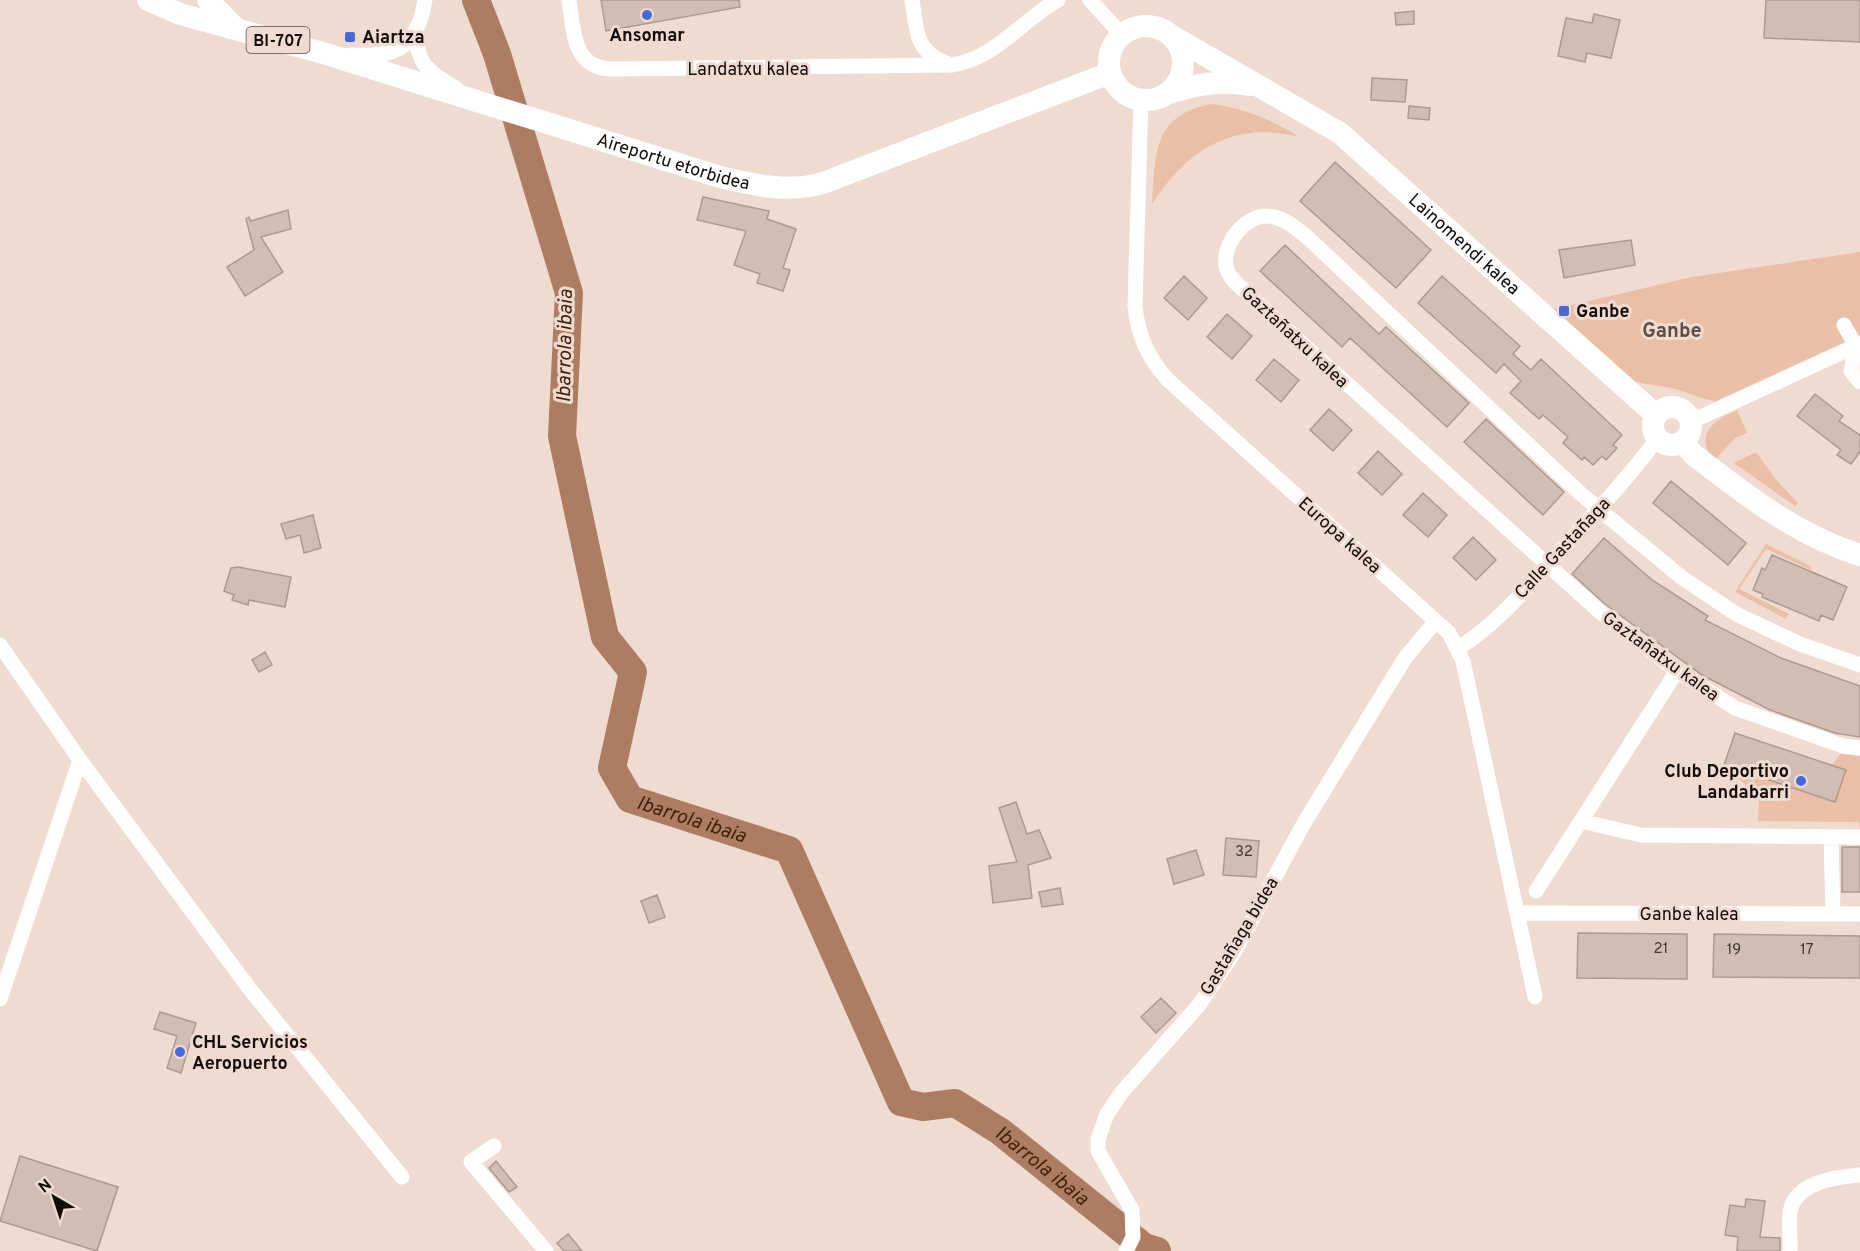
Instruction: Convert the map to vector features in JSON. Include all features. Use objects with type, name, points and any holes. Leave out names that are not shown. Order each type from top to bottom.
[{"type":"main road","name":"BI-707","points":[[148,0],[180,14],[234,27]]},
{"type":"main road","name":"BI-707","points":[[208,0],[234,27]]},
{"type":"main road","points":[[1146,26],[1170,35],[1180,49],[1183,68],[1180,78],[1168,93],[1160,98],[1141,100],[1133,98],[1118,88],[1110,73],[1110,52],[1122,35],[1146,26]]},
{"type":"main road","name":"Aireportu etorbidea","points":[[234,27],[720,177],[760,186],[804,189],[863,170],[1110,73]]},
{"type":"main road","name":"Lainomendi kalea","points":[[1170,35],[1340,133],[1656,415]]},
{"type":"main road","name":"Lainomendi kalea","points":[[1168,93],[1203,83],[1228,81],[1263,87]]},
{"type":"main road","points":[[1687,432],[1669,445],[1657,439],[1652,426],[1656,415],[1667,407],[1677,407],[1687,414],[1687,432],[1694,455],[1777,518],[1810,536],[1860,555]]},
{"type":"street","points":[[323,53],[386,56],[404,46],[416,28],[425,0]]},
{"type":"street","name":"Landatxu kalea","points":[[569,0],[577,45],[586,61],[596,69],[885,68],[963,64],[987,51],[1058,0]]},
{"type":"street","points":[[912,0],[918,40],[930,57],[952,65]]},
{"type":"street","points":[[1090,0],[1122,35]]},
{"type":"street","points":[[416,28],[418,52],[425,68],[482,103]]},
{"type":"street","name":"Europa kalea","points":[[1141,100],[1135,306],[1138,332],[1146,349],[1168,380],[1449,633],[1463,661],[1535,997]]},
{"type":"street","name":"Gaztañatxu kalea","points":[[1860,665],[1800,644],[1736,614],[1681,577],[1599,509],[1307,237],[1284,219],[1264,216],[1238,232],[1228,247],[1227,267],[1230,275],[1252,298],[1599,611],[1677,671],[1735,708],[1843,746],[1860,748]]},
{"type":"street","points":[[1844,325],[1858,345]]},
{"type":"street","points":[[1858,345],[1851,371],[1860,382]]},
{"type":"street","points":[[1687,432],[1858,345]]},
{"type":"street","name":"Calle Gastañaga","points":[[1457,648],[1482,634],[1549,564],[1599,509],[1657,439]]},
{"type":"street","name":"Gastañaga bidea","points":[[1126,1251],[1133,1237],[1132,1210],[1098,1151],[1098,1139],[1107,1114],[1122,1092],[1199,1005],[1235,951],[1304,823],[1405,658],[1436,621]]},
{"type":"street","points":[[0,645],[80,760],[249,988],[402,1177]]},
{"type":"street","points":[[1536,891],[1677,671]]},
{"type":"street","points":[[0,999],[80,760]]},
{"type":"street","points":[[1581,821],[1641,835],[1860,837]]},
{"type":"street","points":[[1831,837],[1833,914]]},
{"type":"street","name":"Ganbe kalea","points":[[1517,913],[1860,914]]},
{"type":"street","points":[[494,1146],[471,1162],[546,1251]]},
{"type":"street","points":[[1790,1251],[1790,1211],[1799,1196],[1812,1185],[1831,1178],[1860,1175]]},
{"type":"shaded area","points":[[1212,104],[1235,108],[1257,116],[1299,137],[1275,133],[1253,133],[1233,136],[1214,144],[1180,168],[1152,204],[1157,153],[1168,127],[1178,117],[1192,109]]},
{"type":"shaded area","points":[[1860,252],[1860,335],[1716,401],[1670,388],[1633,381],[1550,310],[1692,277]]},
{"type":"shaded area","points":[[1737,410],[1747,433],[1735,438],[1714,461],[1708,452],[1706,436],[1714,424]]},
{"type":"shaded area","points":[[1756,452],[1778,482],[1798,503],[1795,506],[1734,463]]},
{"type":"shaded area","points":[[1766,544],[1812,567],[1811,570],[1766,549],[1739,589],[1789,614],[1786,619],[1735,592]]},
{"type":"shaded area","name":"Club Deportivo Landabarri","points":[[1735,733],[1832,765],[1840,754],[1860,756],[1860,830],[1859,822],[1758,821],[1759,797],[1724,765]]},
{"type":"building","name":"Ansomar","points":[[601,0],[739,0],[740,7],[606,31]]},
{"type":"building","points":[[1766,0],[1860,0],[1860,42],[1764,38]]},
{"type":"building","points":[[1414,11],[1414,24],[1396,25],[1395,13]]},
{"type":"building","points":[[1594,14],[1620,20],[1611,58],[1587,53],[1585,62],[1558,56],[1566,18],[1592,23]]},
{"type":"building","points":[[1372,78],[1407,80],[1405,102],[1371,100]]},
{"type":"building","points":[[1409,106],[1430,108],[1429,120],[1408,118]]},
{"type":"building","points":[[1335,162],[1431,250],[1396,288],[1300,201]]},
{"type":"building","points":[[703,197],[769,211],[767,219],[796,229],[783,268],[790,270],[783,291],[757,283],[760,274],[734,265],[746,231],[697,220]]},
{"type":"building","points":[[288,210],[291,229],[261,237],[283,272],[245,296],[227,267],[254,250],[246,219],[249,217],[251,221]]},
{"type":"building","points":[[1631,240],[1635,265],[1564,278],[1559,250]]},
{"type":"building","points":[[1285,245],[1379,334],[1386,327],[1469,403],[1447,427],[1350,338],[1342,347],[1260,271]]},
{"type":"building","points":[[1184,276],[1207,298],[1188,320],[1164,298]]},
{"type":"building","points":[[1442,276],[1520,346],[1513,354],[1531,370],[1541,359],[1622,435],[1613,445],[1617,448],[1606,460],[1602,456],[1593,465],[1584,457],[1582,460],[1563,443],[1568,437],[1543,415],[1539,419],[1510,393],[1521,381],[1504,364],[1496,373],[1418,303]]},
{"type":"building","points":[[1227,314],[1252,336],[1232,359],[1207,337]]},
{"type":"building","points":[[1274,359],[1299,380],[1281,402],[1256,380]]},
{"type":"building","points":[[1815,394],[1843,416],[1839,421],[1860,435],[1860,452],[1851,464],[1837,455],[1841,450],[1797,416]]},
{"type":"building","points":[[1329,409],[1352,430],[1333,451],[1310,430]]},
{"type":"building","points":[[1486,419],[1564,492],[1543,515],[1464,442]]},
{"type":"building","points":[[1378,451],[1402,474],[1382,495],[1358,473]]},
{"type":"building","points":[[1671,481],[1746,543],[1728,565],[1653,503]]},
{"type":"building","points":[[1423,493],[1447,515],[1428,537],[1403,515]]},
{"type":"building","points":[[313,515],[321,548],[304,553],[300,535],[286,539],[281,524]]},
{"type":"building","points":[[1473,537],[1496,560],[1476,580],[1453,558]]},
{"type":"building","points":[[1604,538],[1652,580],[1708,616],[1705,620],[1781,658],[1860,686],[1860,737],[1835,733],[1770,710],[1702,675],[1605,604],[1572,574]]},
{"type":"building","points":[[1772,555],[1847,587],[1833,620],[1821,615],[1819,621],[1762,597],[1763,594],[1753,590],[1762,568],[1765,570]]},
{"type":"building","points":[[238,567],[291,577],[285,607],[249,600],[248,605],[232,600],[234,595],[224,591],[231,568]]},
{"type":"building","points":[[265,652],[272,665],[259,672],[252,660]]},
{"type":"building","points":[[1735,733],[1846,770],[1835,802],[1724,765]]},
{"type":"building","points":[[1016,802],[1027,834],[1039,830],[1051,858],[1028,865],[1032,898],[993,903],[989,866],[1017,862],[999,808]]},
{"type":"building","points":[[1226,838],[1259,841],[1256,877],[1223,875]]},
{"type":"building","points":[[1842,847],[1860,847],[1860,892],[1842,892]]},
{"type":"building","points":[[1196,850],[1204,875],[1174,884],[1167,859]]},
{"type":"building","points":[[1060,888],[1063,904],[1042,907],[1039,892]]},
{"type":"building","points":[[657,895],[665,917],[649,923],[641,901]]},
{"type":"building","points":[[1578,933],[1687,934],[1687,979],[1577,978]]},
{"type":"building","points":[[1714,934],[1860,936],[1860,978],[1713,977]]},
{"type":"building","points":[[1161,998],[1176,1013],[1156,1033],[1141,1017]]},
{"type":"building","name":"CHL Servicios Aeropuerto","points":[[160,1012],[196,1023],[181,1073],[167,1068],[177,1036],[154,1029]]},
{"type":"building","points":[[20,1156],[118,1187],[97,1251],[0,1221]]},
{"type":"building","points":[[496,1161],[517,1187],[509,1192],[489,1168]]},
{"type":"building","points":[[1746,1199],[1765,1201],[1760,1237],[1780,1238],[1780,1251],[1737,1251],[1738,1237],[1725,1235],[1730,1205],[1745,1207]]},
{"type":"building","points":[[568,1234],[582,1251],[564,1251],[557,1243]]},
{"type":"waterway","name":"Ibarrola ibaia","points":[[476,0],[497,54],[569,293],[562,436],[605,637],[633,672],[612,768],[630,799],[789,850],[901,1102],[923,1107],[955,1103],[1001,1132],[1144,1247],[1157,1251]]},
{"type":"place","name":"Ansomar","points":[[647,15]]},
{"type":"place","name":"Aiartza","points":[[350,37]]},
{"type":"place","name":"Ganbe","points":[[1564,311]]},
{"type":"place","name":"Club Deportivo Landabarri","points":[[1801,781]]},
{"type":"place","name":"CHL Servicios Aeropuerto","points":[[180,1052]]},
{"type":"district","name":"Ganbe","points":[[1672,330]]}]
